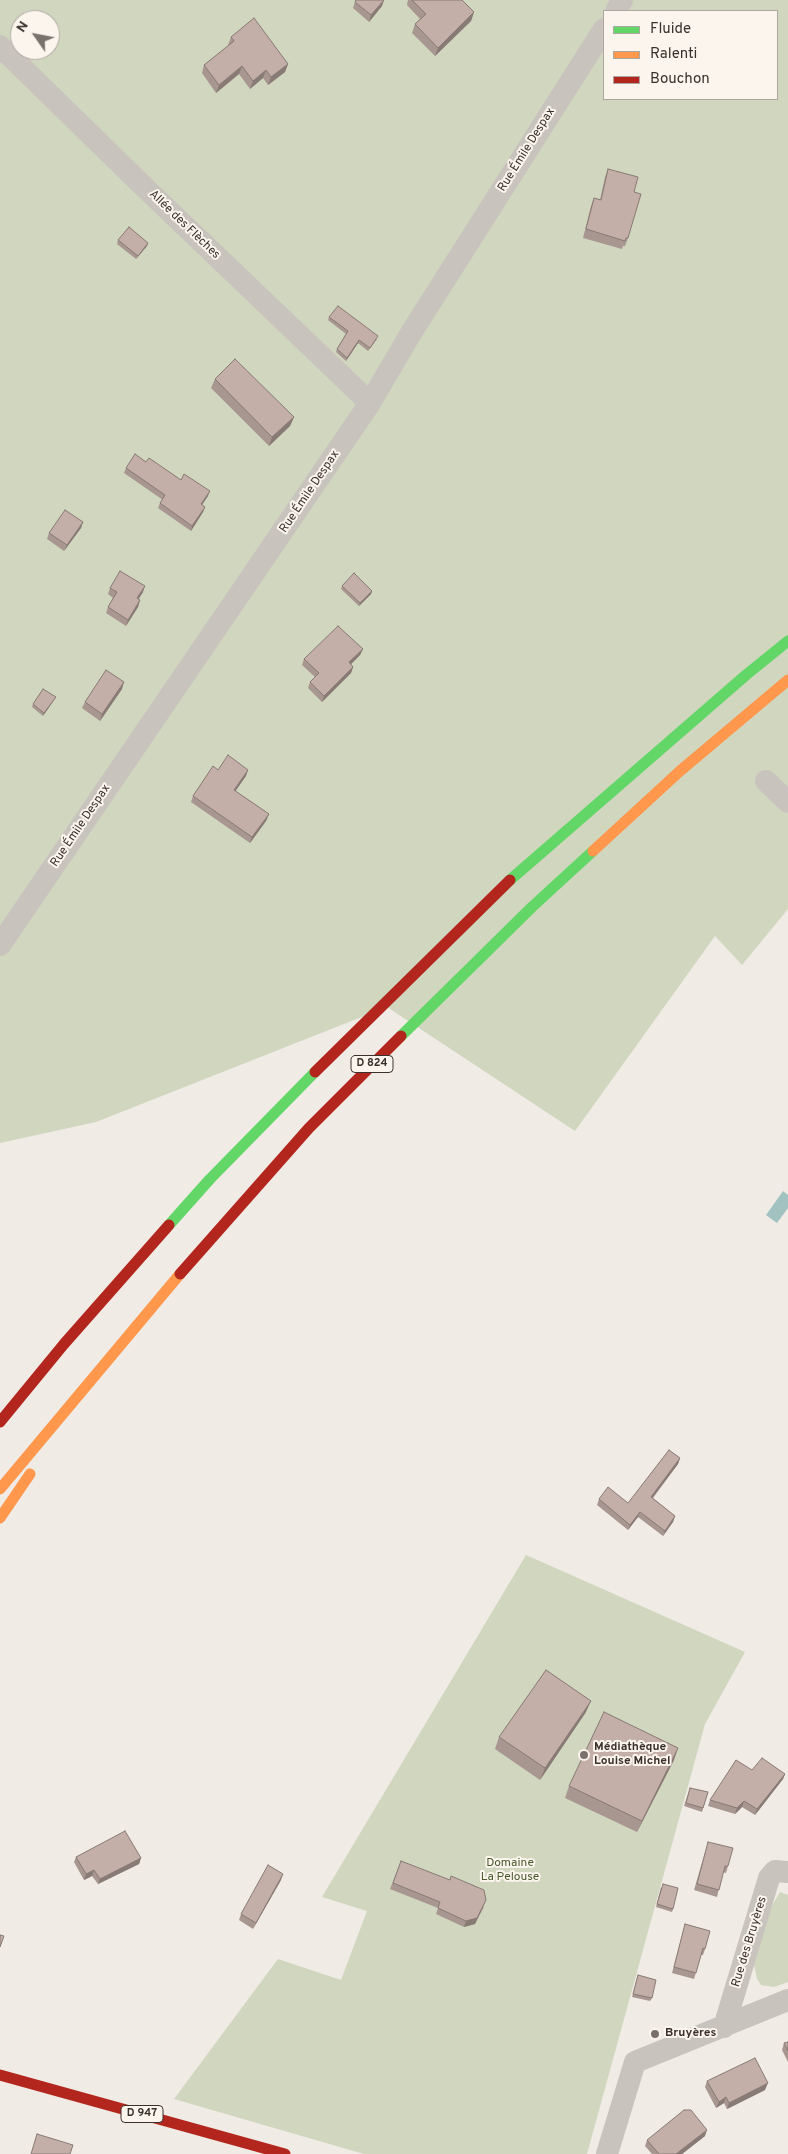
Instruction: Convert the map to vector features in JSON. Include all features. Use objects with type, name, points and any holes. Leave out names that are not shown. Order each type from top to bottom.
[{"type":"main road","name":"D 824","points":[[0,1422],[140,1257],[210,1179],[283,1103],[511,878],[788,641]]},
{"type":"main road","name":"D 824","points":[[0,1489],[212,1236],[309,1128],[532,907],[680,771],[788,680]]},
{"type":"main road","points":[[54,1337],[140,1257]]},
{"type":"main road","points":[[0,1518],[104,1363]]},
{"type":"main road","name":"D 947","points":[[0,2075],[285,2154]]},
{"type":"street","name":"Rue Émile Despax","points":[[0,944],[370,403],[416,325],[603,31]]},
{"type":"street","name":"Allée des Flèches","points":[[0,46],[370,403]]},
{"type":"street","points":[[766,780],[788,802]]},
{"type":"street","name":"Rue des Bruyères","points":[[724,2027],[769,1878],[775,1871],[788,1872]]},
{"type":"street","points":[[607,2154],[635,2062],[788,2000]]},
{"type":"green space","points":[[0,0],[788,0],[788,909],[742,965],[715,936],[575,1131],[387,1007],[96,1122],[0,1143]]},
{"type":"green space","name":"Domaine La Pelouse","points":[[526,1555],[745,1652],[705,1724],[587,2154],[364,2154],[174,2099],[278,1959],[341,1980],[367,1911],[322,1897]]},
{"type":"green space","points":[[780,1892],[788,1895],[788,1982],[774,1987],[761,1985],[757,1979],[754,1965],[770,1909]]},
{"type":"water","points":[[783,1191],[788,1195],[788,1208],[777,1223],[766,1215]]},
{"type":"building","points":[[356,0],[384,0],[371,15],[355,2]]},
{"type":"building","points":[[412,0],[462,0],[474,12],[438,48],[415,24],[426,14]]},
{"type":"building","points":[[254,18],[288,64],[271,77],[266,70],[253,81],[242,66],[219,85],[204,65],[234,41],[231,37]]},
{"type":"building","points":[[608,169],[638,177],[634,192],[641,194],[628,238],[625,241],[586,229],[594,198],[601,200]]},
{"type":"building","points":[[129,227],[148,243],[138,256],[118,240]]},
{"type":"building","points":[[338,306],[378,336],[370,348],[359,340],[347,358],[337,349],[348,331],[329,317]]},
{"type":"building","points":[[235,359],[294,417],[272,437],[215,379]]},
{"type":"building","points":[[135,454],[146,462],[149,458],[181,480],[184,474],[210,491],[201,504],[205,507],[192,526],[160,503],[165,495],[126,468]]},
{"type":"building","points":[[65,510],[83,522],[67,545],[49,533]]},
{"type":"building","points":[[120,571],[145,586],[137,598],[140,600],[128,620],[108,607],[117,592],[110,588]]},
{"type":"building","points":[[354,573],[372,591],[360,603],[342,586]]},
{"type":"building","points":[[338,626],[363,649],[349,662],[353,667],[324,696],[310,682],[319,673],[304,659]]},
{"type":"building","points":[[106,670],[124,682],[102,714],[85,702]]},
{"type":"building","points":[[43,689],[56,697],[44,713],[33,704]]},
{"type":"building","points":[[228,755],[248,770],[234,790],[269,814],[252,837],[193,796],[213,766],[218,770]]},
{"type":"building","points":[[669,1450],[680,1458],[651,1497],[675,1516],[665,1531],[640,1512],[630,1525],[599,1499],[608,1487],[628,1503]]},
{"type":"building","points":[[546,1670],[591,1701],[545,1768],[499,1737]]},
{"type":"building","points":[[604,1712],[678,1748],[642,1821],[569,1786]]},
{"type":"building","points":[[762,1758],[785,1774],[757,1809],[744,1801],[737,1808],[710,1800],[736,1760],[752,1770]]},
{"type":"building","points":[[690,1788],[708,1792],[703,1808],[686,1803]]},
{"type":"building","points":[[125,1831],[141,1858],[100,1879],[94,1870],[86,1874],[76,1857]]},
{"type":"building","points":[[708,1842],[733,1848],[728,1866],[725,1866],[719,1890],[697,1884]]},
{"type":"building","points":[[401,1861],[450,1880],[451,1876],[484,1890],[486,1900],[477,1918],[466,1921],[438,1908],[440,1902],[393,1883]]},
{"type":"building","points":[[268,1865],[283,1874],[256,1923],[241,1914]]},
{"type":"building","points":[[663,1884],[678,1888],[673,1909],[657,1904]]},
{"type":"building","points":[[685,1924],[710,1931],[696,1973],[674,1967]]},
{"type":"building","points":[[0,1935],[4,1936],[0,1947]]},
{"type":"building","points":[[638,1975],[656,1980],[652,1998],[633,1994]]},
{"type":"building","points":[[788,2042],[788,2051],[784,2043]]},
{"type":"building","points":[[755,2058],[768,2083],[729,2103],[726,2097],[719,2102],[707,2081]]},
{"type":"building","points":[[684,2110],[691,2110],[707,2130],[676,2154],[659,2154],[647,2140]]},
{"type":"building","points":[[37,2134],[73,2145],[70,2154],[31,2154]]},
{"type":"traffic: fast","points":[[510,880],[746,675],[788,641]]},
{"type":"traffic: fast","points":[[401,1036],[532,907],[593,851]]},
{"type":"traffic: fast","points":[[169,1225],[210,1179],[315,1072]]},
{"type":"traffic: slow","points":[[593,851],[680,771],[788,680]]},
{"type":"traffic: slow","points":[[0,1489],[180,1274]]},
{"type":"traffic: slow","points":[[0,1518],[30,1474]]},
{"type":"traffic: jam","points":[[315,1072],[510,880]]},
{"type":"traffic: jam","points":[[180,1274],[309,1128],[401,1036]]},
{"type":"traffic: jam","points":[[0,1422],[64,1344],[169,1225]]},
{"type":"traffic: jam","points":[[0,2075],[285,2154]]},
{"type":"place","name":"Médiathèque Louise Michel","points":[[584,1755]]},
{"type":"place","name":"Bruyères","points":[[655,2034]]}]
